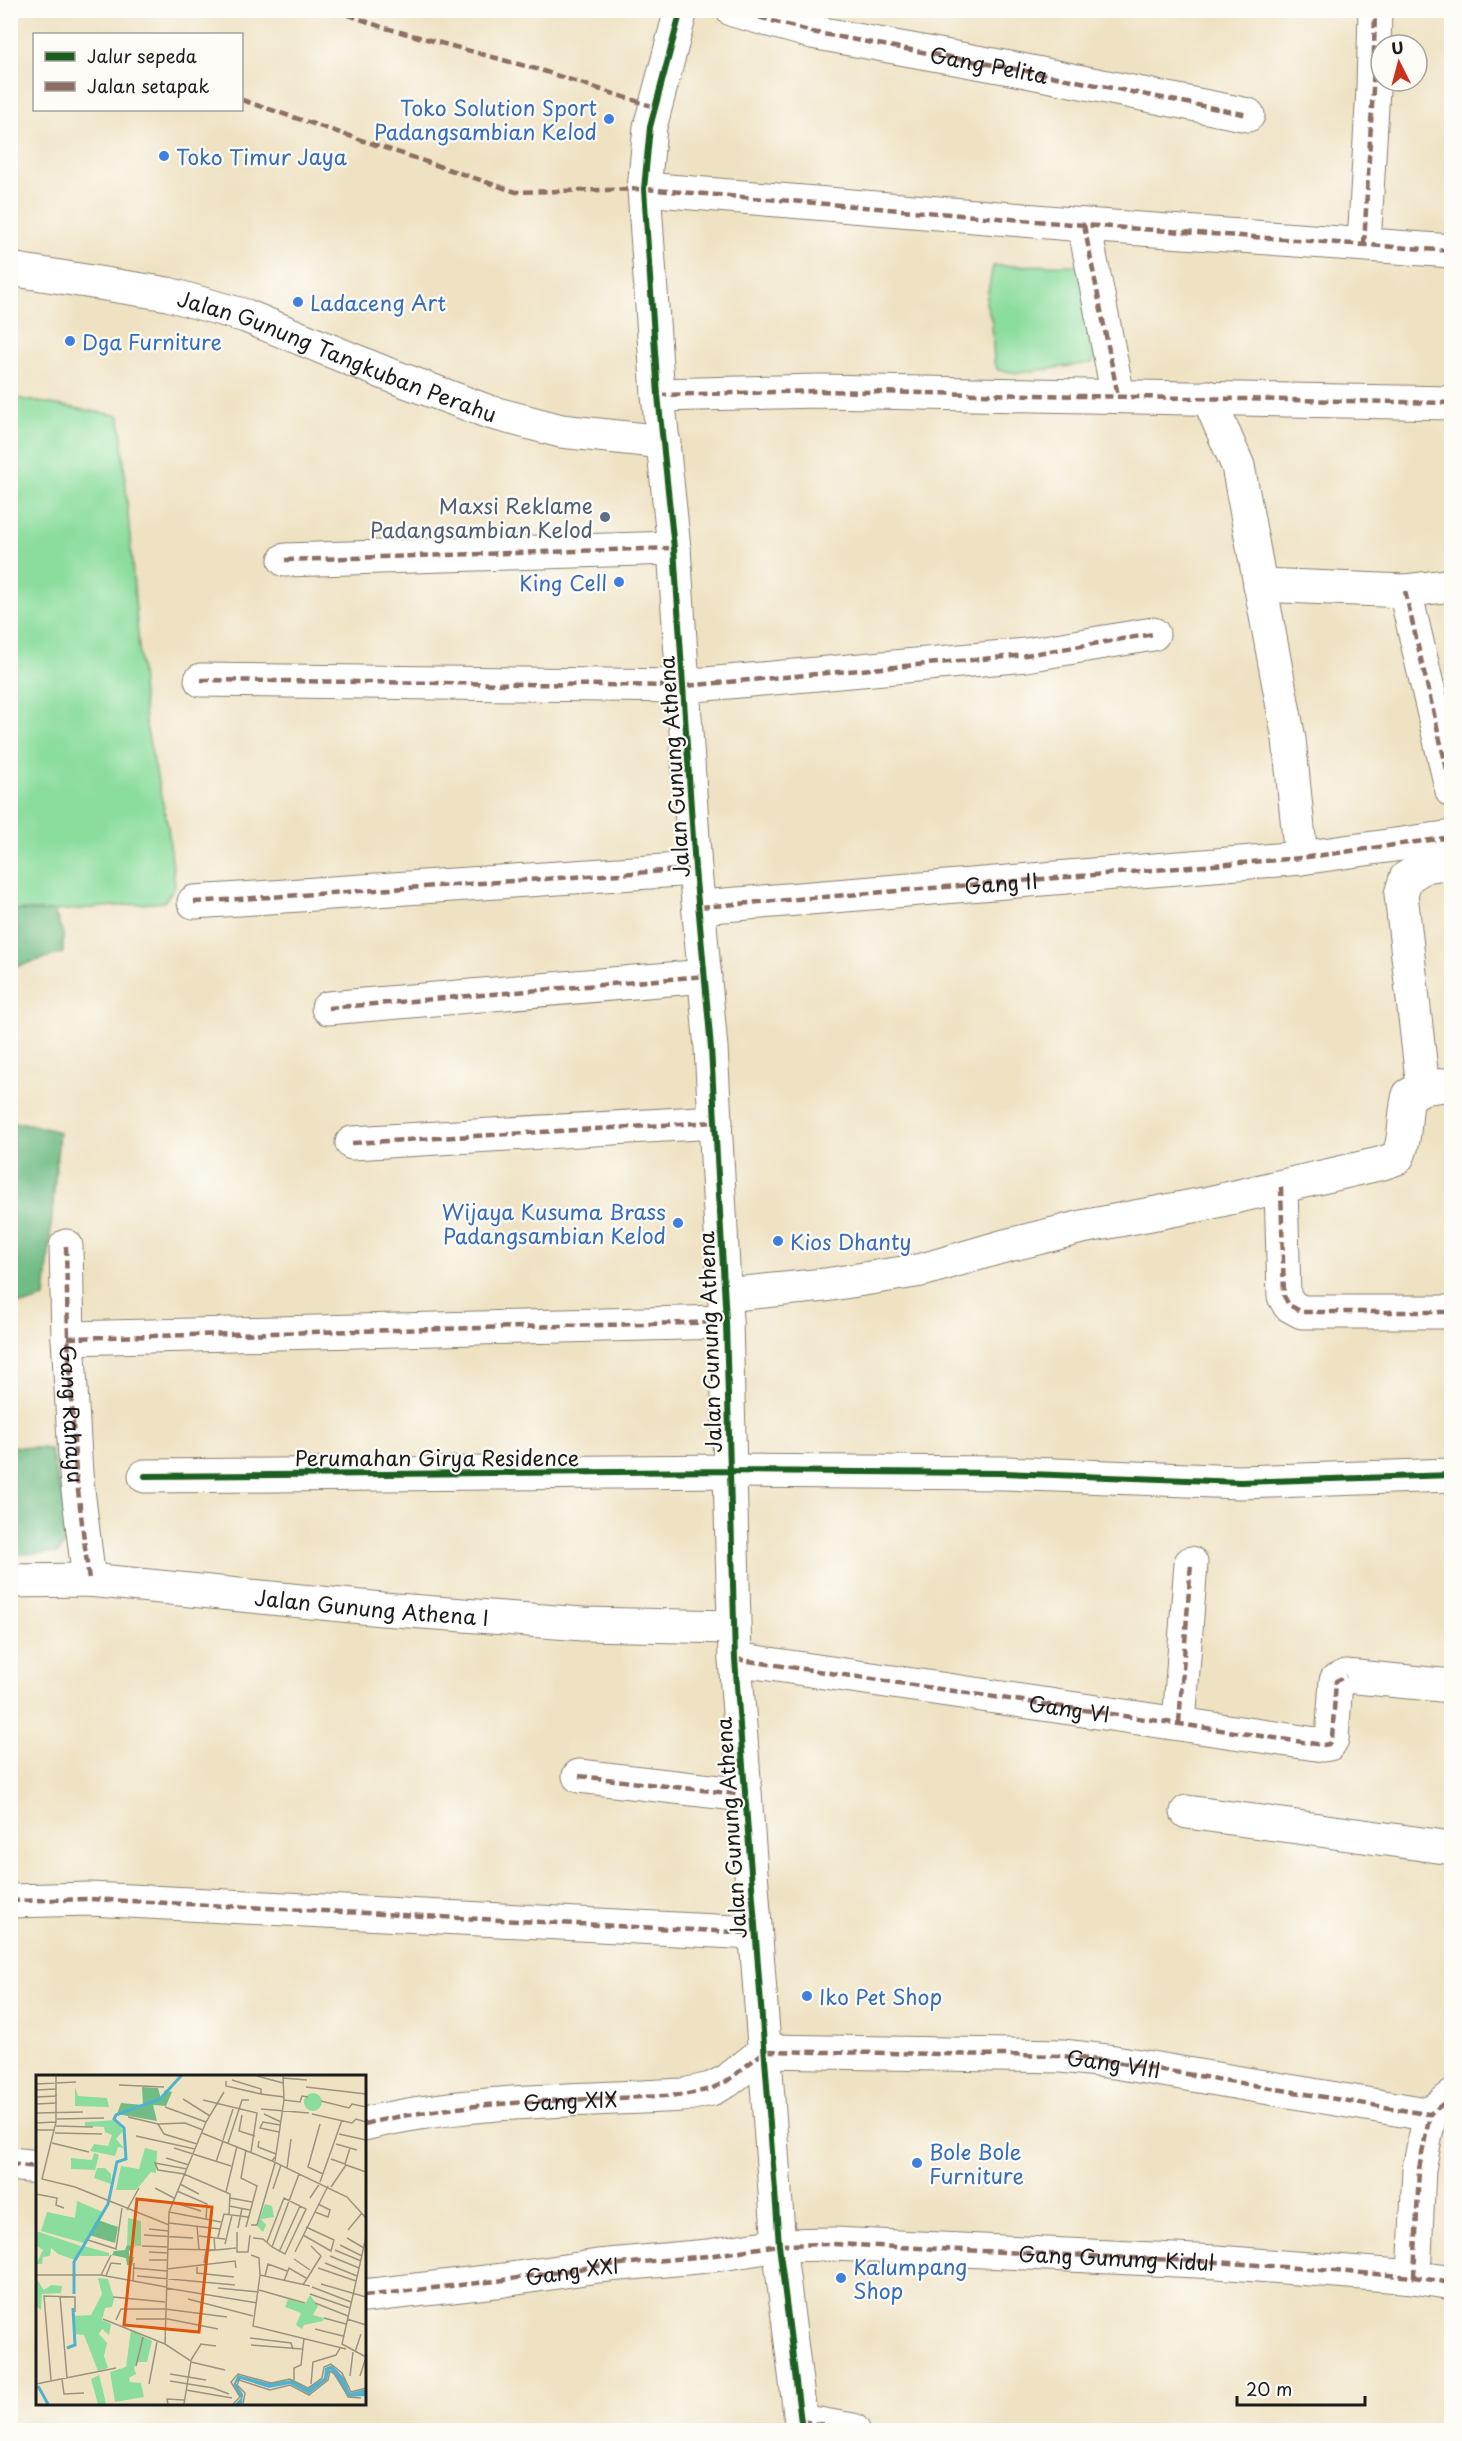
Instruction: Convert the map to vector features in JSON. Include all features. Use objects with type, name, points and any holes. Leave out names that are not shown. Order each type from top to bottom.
[{"type":"street","points":[[681,10],[650,127],[644,189],[658,395],[819,391],[1452,403]]},
{"type":"street","name":"Gang Pelita","points":[[733,10],[812,32],[1248,115]]},
{"type":"street","points":[[1364,244],[1375,10]]},
{"type":"street","points":[[644,189],[1084,225],[1452,251]]},
{"type":"street","points":[[1084,225],[1118,396]]},
{"type":"street","name":"Jalan Gunung Tangkuban Perahu","points":[[10,269],[168,294],[246,316],[387,374],[489,412],[561,430],[664,442]]},
{"type":"street","name":"Jalan Gunung Athena","points":[[658,395],[674,548],[695,869],[700,907],[716,1122],[725,1309],[734,1643],[754,1933],[779,2245],[801,2426]]},
{"type":"street","points":[[1208,397],[1238,466],[1289,739],[1301,858]]},
{"type":"street","points":[[285,560],[674,548]]},
{"type":"street","points":[[1260,585],[1405,591],[1452,585]]},
{"type":"street","points":[[1405,591],[1452,791]]},
{"type":"street","points":[[201,680],[684,686],[1026,654],[1153,634]]},
{"type":"street","name":"Gang II","points":[[700,907],[1301,858],[1452,837]]},
{"type":"street","points":[[68,1338],[725,1309],[825,1285],[922,1270],[1082,1227],[1204,1204],[1397,1158],[1402,1149],[1404,1112],[1409,1095],[1437,1086],[1401,894],[1406,878],[1425,866],[1452,862]]},
{"type":"street","points":[[194,902],[695,869]]},
{"type":"street","points":[[328,1008],[705,976]]},
{"type":"street","points":[[352,1143],[716,1122]]},
{"type":"street","points":[[1281,1187],[1284,1296],[1289,1305],[1302,1312],[1452,1312]]},
{"type":"street","name":"Gang Rahayu","points":[[66,1246],[75,1474],[90,1580]]},
{"type":"street","name":"Perumahan Girya Residence","points":[[145,1476],[730,1472],[1004,1473],[1240,1482],[1452,1475]]},
{"type":"street","points":[[1179,1723],[1191,1563]]},
{"type":"street","name":"Jalan Gunung Athena I","points":[[10,1581],[90,1580],[382,1610],[583,1624],[734,1643]]},
{"type":"street","name":"Gang VI","points":[[734,1643],[1179,1723],[1323,1745],[1329,1744],[1332,1739],[1336,1681],[1346,1676],[1452,1686]]},
{"type":"street","points":[[579,1776],[745,1795]]},
{"type":"street","points":[[1187,1812],[1452,1848]]},
{"type":"street","points":[[10,1901],[90,1899],[754,1933]]},
{"type":"street","name":"Gang VIII","points":[[765,2051],[1062,2056],[1115,2062],[1406,2112],[1441,2105]]},
{"type":"street","name":"Gang XIX","points":[[366,2124],[471,2107],[683,2095],[711,2089],[727,2081],[765,2051]]},
{"type":"street","points":[[1414,2277],[1419,2169],[1441,2105]]},
{"type":"street","points":[[10,2164],[36,2167]]},
{"type":"street","name":"Gang Gunung Kidul","points":[[779,2245],[834,2244],[1217,2262],[1414,2277],[1452,2283]]},
{"type":"street","name":"Gang XXI","points":[[366,2296],[504,2280],[598,2266],[708,2256],[779,2245]]},
{"type":"street","points":[[801,2426],[853,2430]]},
{"type":"green space","points":[[1081,265],[1096,354],[1092,363],[1018,373],[998,370],[994,362],[992,322],[986,303],[993,266]]},
{"type":"green space","points":[[10,397],[120,416],[145,722],[168,827],[175,886],[164,902],[54,911],[11,910]]},
{"type":"green space","points":[[11,910],[54,911],[63,934],[63,953],[11,968]]},
{"type":"green space","points":[[11,1122],[30,1124],[59,1132],[45,1298],[25,1304],[11,1303]]},
{"type":"green space","points":[[10,1446],[50,1449],[66,1514],[64,1545],[58,1553],[11,1554]]},
{"type":"marked path","points":[[335,10],[382,27],[540,70],[655,107]]},
{"type":"marked path","points":[[733,10],[812,32],[1248,115]]},
{"type":"marked path","points":[[1364,244],[1375,10]]},
{"type":"marked path","points":[[243,100],[516,192],[644,189],[1084,225],[1452,251]]},
{"type":"marked path","points":[[1084,225],[1118,396]]},
{"type":"marked path","points":[[658,395],[819,391],[1452,403]]},
{"type":"marked path","points":[[285,560],[674,548]]},
{"type":"marked path","points":[[1405,591],[1452,791]]},
{"type":"marked path","points":[[201,680],[684,686],[1026,655],[1153,634]]},
{"type":"marked path","points":[[700,907],[1301,858],[1452,837]]},
{"type":"marked path","points":[[194,902],[695,869]]},
{"type":"marked path","points":[[328,1008],[705,976]]},
{"type":"marked path","points":[[352,1143],[716,1122]]},
{"type":"marked path","points":[[1281,1187],[1284,1296],[1289,1305],[1302,1312],[1452,1312]]},
{"type":"marked path","points":[[66,1246],[68,1338],[76,1474],[89,1580]]},
{"type":"marked path","points":[[68,1338],[726,1322]]},
{"type":"marked path","points":[[1179,1723],[1191,1563]]},
{"type":"marked path","points":[[735,1659],[1323,1745],[1329,1744],[1332,1739],[1336,1681],[1346,1676]]},
{"type":"marked path","points":[[579,1776],[745,1795]]},
{"type":"marked path","points":[[10,1901],[90,1899],[754,1933]]},
{"type":"marked path","points":[[366,2124],[483,2105],[683,2095],[711,2089],[727,2081],[765,2051],[1062,2056],[1115,2062],[1430,2114],[1452,2097]]},
{"type":"marked path","points":[[1414,2277],[1419,2169],[1430,2114]]},
{"type":"marked path","points":[[10,2164],[36,2167]]},
{"type":"marked path","points":[[366,2296],[504,2280],[598,2266],[708,2256],[779,2245],[834,2244],[1217,2262],[1414,2277],[1452,2283]]},
{"type":"marked path","points":[[801,2421],[853,2430]]},
{"type":"cycle path","points":[[681,10],[650,127],[644,189],[658,395],[674,548],[695,869],[711,1048],[726,1322],[735,1659],[779,2245],[802,2430]]},
{"type":"cycle path","points":[[145,1476],[730,1471],[1004,1473],[1240,1482],[1452,1475]]},
{"type":"place","name":"Toko Solution Sport Padangsambian Kelod","points":[[609,119]]},
{"type":"place","name":"Toko Timur Jaya","points":[[164,156]]},
{"type":"place","name":"Ladaceng Art","points":[[298,302]]},
{"type":"place","name":"Dga Furniture","points":[[70,341]]},
{"type":"place","name":"Maxsi Reklame Padangsambian Kelod","points":[[605,517]]},
{"type":"place","name":"King Cell","points":[[619,582]]},
{"type":"place","name":"Wijaya Kusuma Brass Padangsambian Kelod","points":[[678,1223]]},
{"type":"place","name":"Kios Dhanty","points":[[778,1241]]},
{"type":"place","name":"Iko Pet Shop","points":[[807,1996]]},
{"type":"place","name":"Bole Bole Furniture","points":[[917,2163]]},
{"type":"place","name":"Kalumpang Shop","points":[[841,2278]]}]
